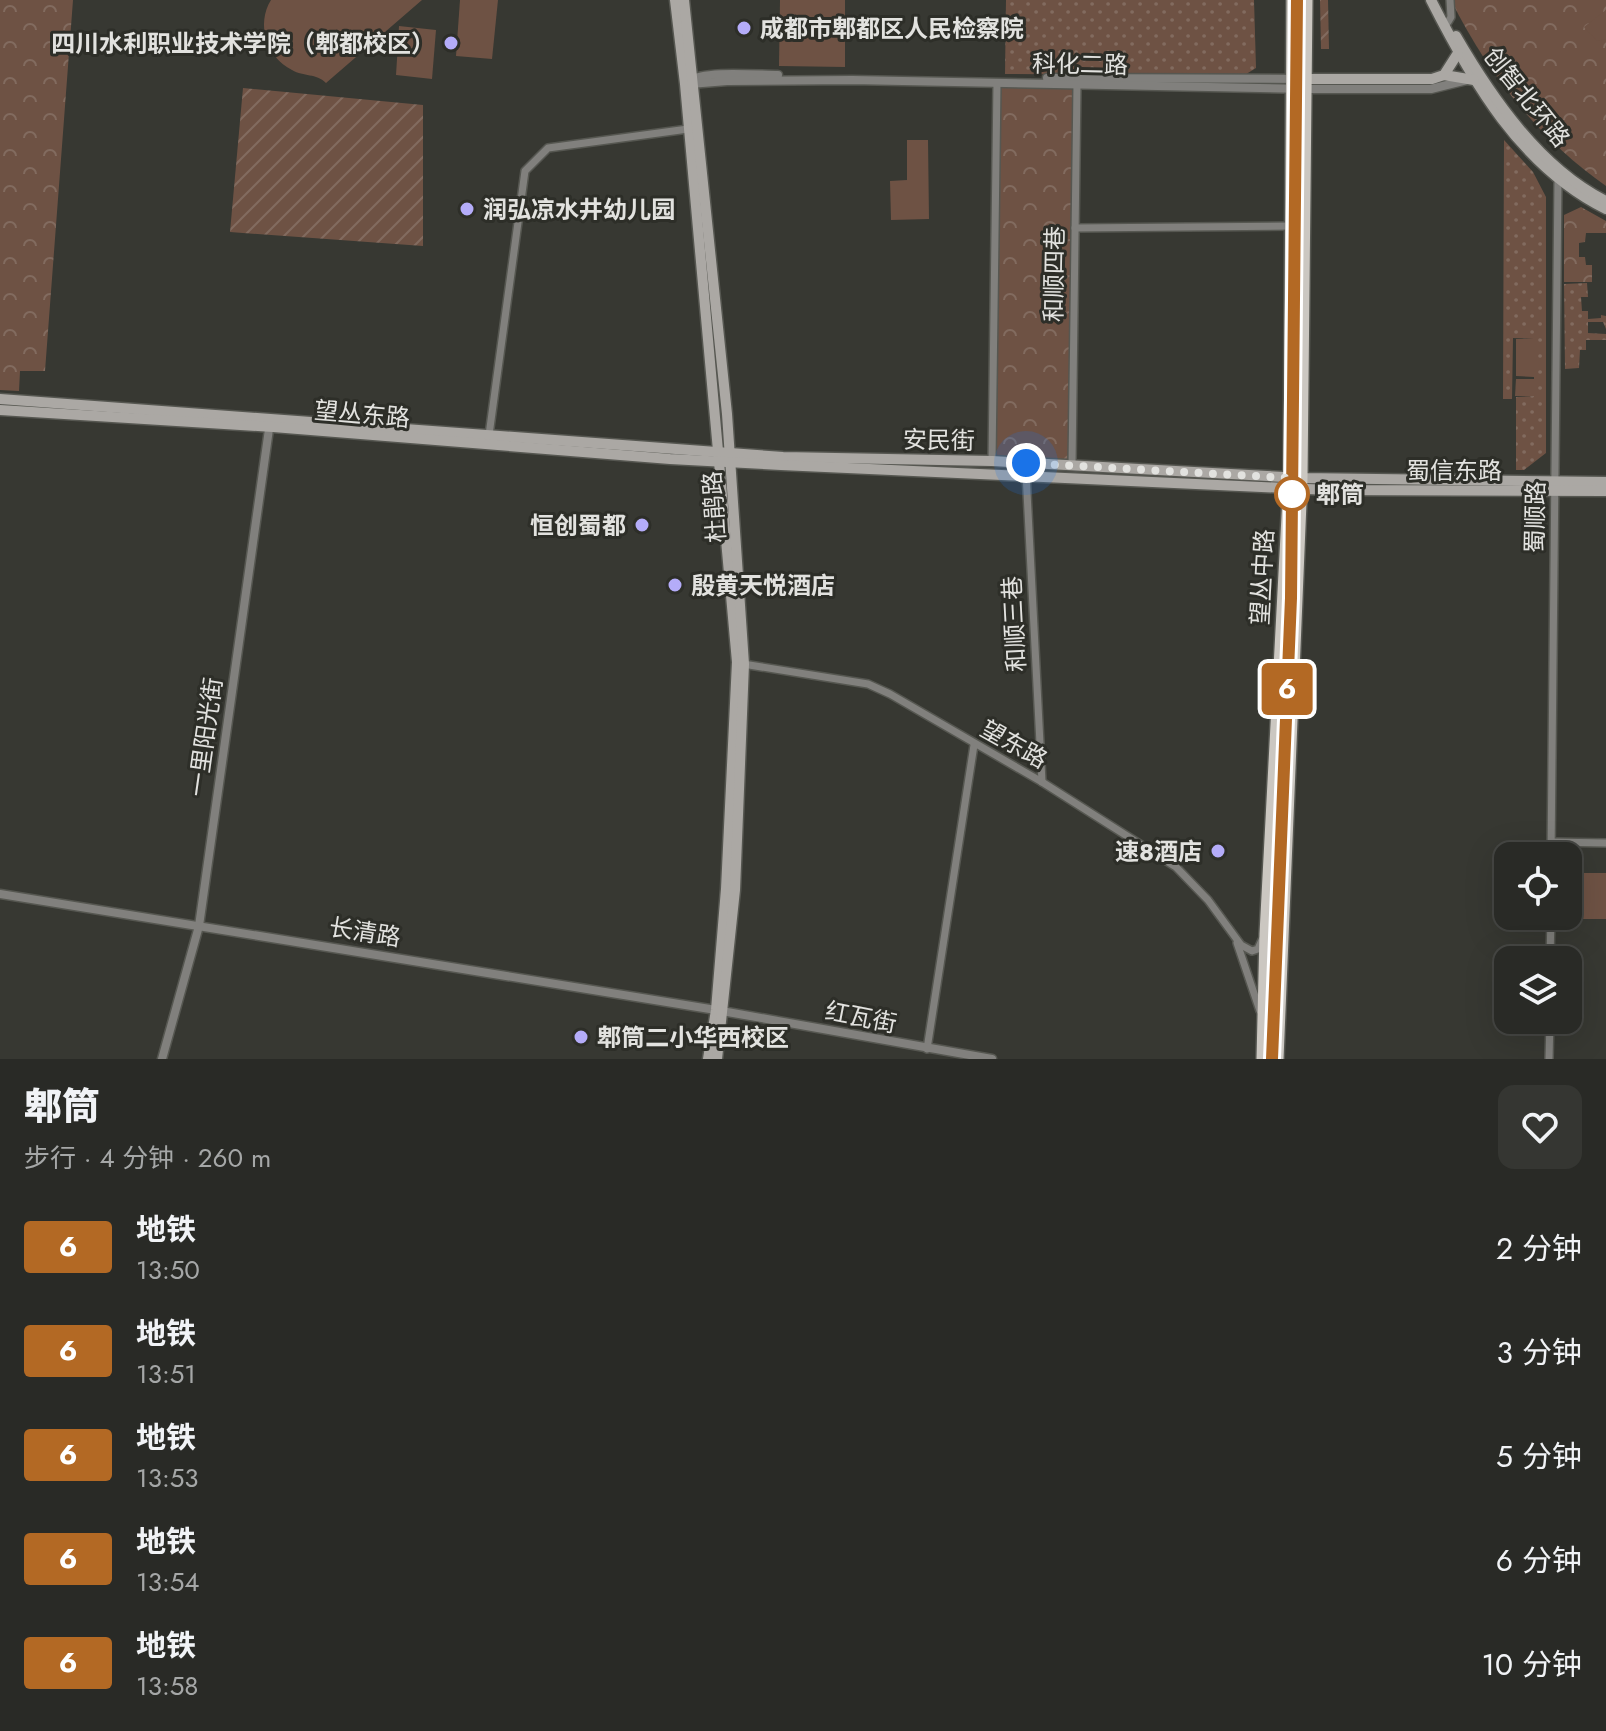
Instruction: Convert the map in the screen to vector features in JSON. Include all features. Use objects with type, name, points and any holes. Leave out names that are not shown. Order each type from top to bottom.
[{"type":"main road","name":"杜鹃路","points":[[675,0],[691,82],[688,129],[725,458]]},
{"type":"main road","name":"杜鹃路","points":[[684,0],[740,663],[720,1010]]},
{"type":"main road","name":"望丛中路","points":[[1262,1059],[1265,934],[1295,483],[1291,226],[1292,0]]},
{"type":"main road","name":"望丛中路","points":[[1278,1059],[1307,0]]},
{"type":"main road","points":[[1431,0],[1472,79],[1518,137],[1558,179],[1606,209]]},
{"type":"main road","name":"创智北环路","points":[[1437,0],[1499,103],[1544,155],[1606,201]]},
{"type":"main road","points":[[1444,75],[1458,53]]},
{"type":"main road","points":[[1471,61],[1472,79]]},
{"type":"main road","points":[[1307,84],[1432,79],[1444,75],[1472,79],[1499,103]]},
{"type":"main road","name":"望丛东路","points":[[0,399],[725,458]]},
{"type":"main road","name":"望丛东路","points":[[0,410],[489,435],[725,458]]},
{"type":"main road","name":"安民街","points":[[725,458],[992,461],[1295,483]]},
{"type":"main road","name":"安民街","points":[[725,458],[1026,476],[1295,483]]},
{"type":"main road","name":"蜀信东路","points":[[1555,486],[1606,482]]},
{"type":"main road","name":"蜀信东路","points":[[1295,483],[1555,486],[1606,491]]},
{"type":"main road","points":[[708,1059],[720,1010]]},
{"type":"main road","points":[[717,1059],[720,1010]]},
{"type":"street","points":[[1448,22],[1451,17],[1450,0]]},
{"type":"street","points":[[691,82],[821,75],[1293,84]]},
{"type":"street","name":"科化二路","points":[[691,82],[836,80],[1307,84],[1431,89],[1472,79]]},
{"type":"street","points":[[992,461],[997,83]]},
{"type":"street","name":"和顺四巷","points":[[1072,465],[1077,84]]},
{"type":"street","points":[[489,435],[525,171],[548,148],[688,129]]},
{"type":"street","name":"蜀顺路","points":[[1551,842],[1558,179]]},
{"type":"street","points":[[1075,228],[1291,226]]},
{"type":"street","name":"一里阳光街","points":[[162,1059],[199,926],[270,422]]},
{"type":"street","name":"和顺三巷","points":[[1026,463],[1042,782]]},
{"type":"street","name":"望东路","points":[[740,663],[868,684],[1042,782],[1176,867],[1234,933],[1262,1021]]},
{"type":"street","points":[[927,1049],[974,745]]},
{"type":"street","points":[[1582,843],[1606,843]]},
{"type":"street","name":"长清路","points":[[0,894],[720,1010]]},
{"type":"street","points":[[1234,933],[1241,945],[1252,951],[1258,949],[1265,934]]},
{"type":"street","name":"红瓦街","points":[[720,1010],[992,1059]]},
{"type":"street","points":[[1549,1059],[1550,1034]]},
{"type":"green space","points":[[0,0],[73,0],[45,371],[20,371],[19,391],[0,390]]},
{"type":"green space","points":[[271,0],[422,0],[326,83],[292,70],[270,48],[264,19]]},
{"type":"green space","points":[[460,0],[498,0],[492,59],[456,56]]},
{"type":"green space","points":[[780,0],[845,0],[845,67],[779,66]]},
{"type":"green space","points":[[1006,0],[1254,0],[1256,68],[1243,76],[1005,74]]},
{"type":"green space","points":[[1320,0],[1328,0],[1329,49],[1321,49]]},
{"type":"green space","points":[[1451,0],[1606,0],[1606,186],[1559,147],[1517,103],[1481,53]]},
{"type":"green space","points":[[1606,10],[1606,39],[1597,41],[1584,27]]},
{"type":"green space","points":[[399,26],[436,30],[432,79],[396,75]]},
{"type":"green space","points":[[1000,86],[1075,87],[1070,461],[996,458]]},
{"type":"green space","points":[[243,88],[423,105],[423,246],[230,232]]},
{"type":"green space","points":[[907,140],[928,140],[929,219],[891,220],[890,181],[907,180]]},
{"type":"green space","points":[[1504,140],[1533,172],[1546,197],[1546,453],[1524,470],[1516,470],[1516,397],[1534,396],[1534,339],[1513,338],[1512,399],[1503,399]]},
{"type":"green space","points":[[1581,207],[1606,221],[1606,233],[1586,233],[1585,242],[1579,243],[1579,257],[1585,257],[1586,265],[1592,265],[1592,282],[1564,282],[1564,215]]},
{"type":"green space","points":[[1587,283],[1588,297],[1581,297],[1582,311],[1588,311],[1588,319],[1606,316],[1606,329],[1603,322],[1588,322],[1588,333],[1606,334],[1606,340],[1586,340],[1586,350],[1580,350],[1579,368],[1565,369],[1564,284]]},
{"type":"green space","points":[[1516,339],[1534,339],[1534,377],[1516,376]]},
{"type":"green space","points":[[1516,379],[1534,379],[1534,396],[1515,396]]},
{"type":"green space","points":[[1582,873],[1606,873],[1606,919],[1582,919]]},
{"type":"metro line","name":"6","points":[[1272,1059],[1291,598],[1297,0]]},
{"type":"place","name":"成都市郫都区人民检察院","points":[[744,28]]},
{"type":"place","name":"四川水利职业技术学院（郫都校区）","points":[[451,43]]},
{"type":"place","name":"润弘凉水井幼儿园","points":[[467,209]]},
{"type":"place","name":"郫筒","points":[[1292,494]]},
{"type":"place","name":"恒创蜀都","points":[[642,525]]},
{"type":"place","name":"殷黄天悦酒店","points":[[675,585]]},
{"type":"place","name":"速8酒店","points":[[1218,851]]},
{"type":"place","name":"郫筒二小华西校区","points":[[581,1037]]},
{"type":"route","points":[[1026,463],[1289,478],[1292,494]]}]
